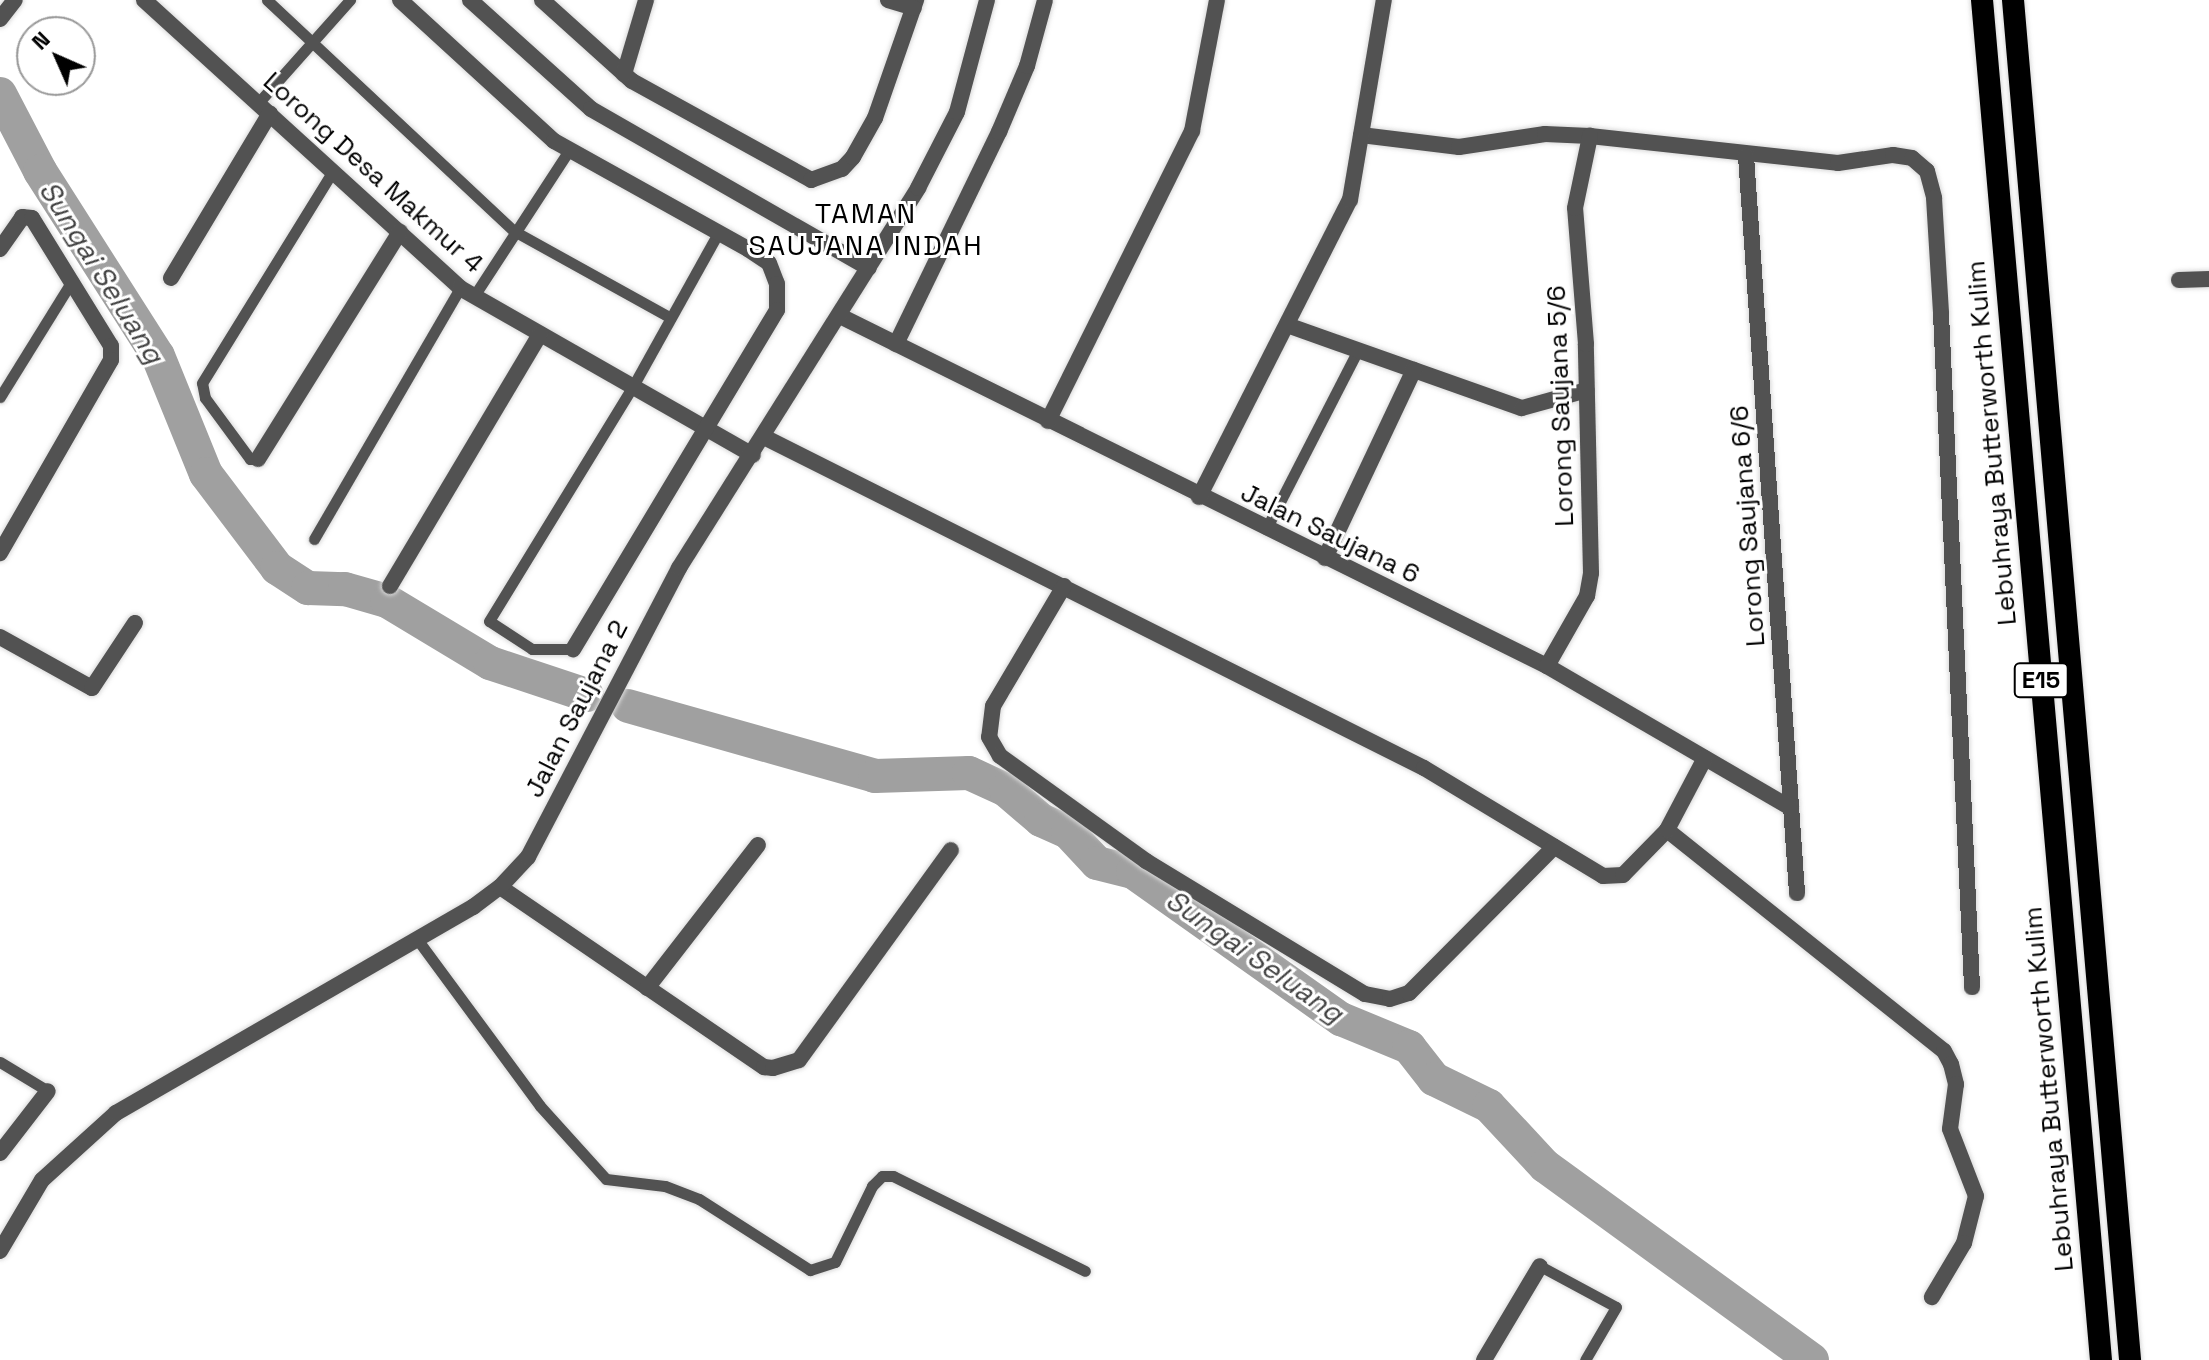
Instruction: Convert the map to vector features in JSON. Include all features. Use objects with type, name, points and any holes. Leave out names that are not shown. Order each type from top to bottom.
[{"type":"highway","name":"Lebuhraya Butterworth Kulim","points":[[1982,0],[2101,1360]]},
{"type":"highway","name":"E15","points":[[2013,0],[2130,1360]]},
{"type":"street","points":[[0,19],[15,0]]},
{"type":"street","name":"Lorong Desa Makmur 4","points":[[144,0],[467,292],[753,455]]},
{"type":"street","points":[[400,0],[569,150],[769,263],[777,284],[777,310],[709,430],[573,649]]},
{"type":"street","points":[[470,0],[591,109],[869,268]]},
{"type":"street","points":[[624,74],[646,0]]},
{"type":"street","points":[[549,3],[624,74],[790,171],[811,180],[827,176],[853,157],[875,118],[915,4],[888,0]]},
{"type":"street","name":"Jalan Saujana 2","points":[[0,1251],[42,1180],[116,1113],[417,939],[500,887],[528,857],[679,568],[840,316],[957,112],[987,0]]},
{"type":"street","points":[[896,344],[999,132],[1027,66],[1045,0]]},
{"type":"street","points":[[1048,421],[1192,131],[1217,0]]},
{"type":"street","points":[[1199,497],[1350,200],[1384,0]]},
{"type":"street","points":[[171,278],[264,107]]},
{"type":"street","points":[[1361,135],[1459,147],[1545,134],[1590,136],[1746,156],[1838,163],[1893,155],[1912,158],[1927,171],[1934,198],[1941,314],[1972,987]]},
{"type":"street","name":"Lorong Saujana 5/6","points":[[1547,666],[1587,596],[1591,573],[1587,390],[1575,208],[1590,136]]},
{"type":"street","name":"Lorong Saujana 6/6","points":[[1746,156],[1797,893]]},
{"type":"street","points":[[0,249],[22,217],[32,218],[111,346],[111,360],[1,549]]},
{"type":"street","points":[[258,459],[400,232]]},
{"type":"street","points":[[2179,280],[2209,279]]},
{"type":"street","name":"Jalan Saujana 6","points":[[840,316],[1199,497],[1547,666],[1791,808]]},
{"type":"street","points":[[1287,325],[1522,408],[1587,390]]},
{"type":"street","points":[[390,586],[540,334]]},
{"type":"street","points":[[1325,558],[1414,370]]},
{"type":"street","points":[[764,437],[1424,768],[1603,876],[1623,875],[1667,830],[1705,758]]},
{"type":"street","points":[[1064,586],[993,706],[989,737],[1000,756],[1146,861],[1365,994],[1390,999],[1409,993],[1554,847]]},
{"type":"street","points":[[0,637],[92,688],[135,623]]},
{"type":"street","points":[[1667,830],[1944,1051],[1956,1084],[1950,1129],[1976,1196],[1964,1243],[1932,1297]]},
{"type":"street","points":[[647,988],[758,845]]},
{"type":"street","points":[[500,887],[764,1067],[787,1066],[799,1060],[951,850]]},
{"type":"street","points":[[0,1153],[48,1091]]},
{"type":"street","points":[[1484,1360],[1540,1266]]},
{"type":"lane","points":[[267,0],[514,231],[671,318]]},
{"type":"lane","points":[[264,107],[312,41],[350,0]]},
{"type":"lane","points":[[314,539],[467,292],[514,231],[569,150]]},
{"type":"lane","points":[[258,459],[250,459],[205,398],[202,383],[333,171]]},
{"type":"lane","points":[[573,649],[532,649],[489,621],[633,386],[718,233]]},
{"type":"lane","points":[[0,397],[72,281]]},
{"type":"lane","points":[[1266,529],[1358,350]]},
{"type":"lane","points":[[417,939],[540,1106],[606,1179],[665,1186],[699,1199],[810,1270],[835,1262],[872,1186],[882,1176],[893,1176],[1085,1271]]},
{"type":"lane","points":[[0,1062],[48,1091]]},
{"type":"lane","points":[[1540,1266],[1616,1307],[1585,1360]]},
{"type":"waterway","name":"Sungai Seluang","points":[[0,94],[40,171],[158,356],[206,474],[277,568],[308,588],[345,589],[387,601],[490,663],[587,695]]},
{"type":"waterway","name":"Sungai Seluang","points":[[628,706],[875,776],[969,773],[1006,790],[1041,820],[1068,832],[1097,863],[1133,872],[1341,1019],[1409,1047],[1434,1079],[1489,1106],[1545,1166],[1812,1360]]},
{"type":"district","name":"TAMAN SAUJANA INDAH","points":[[866,229]]}]
